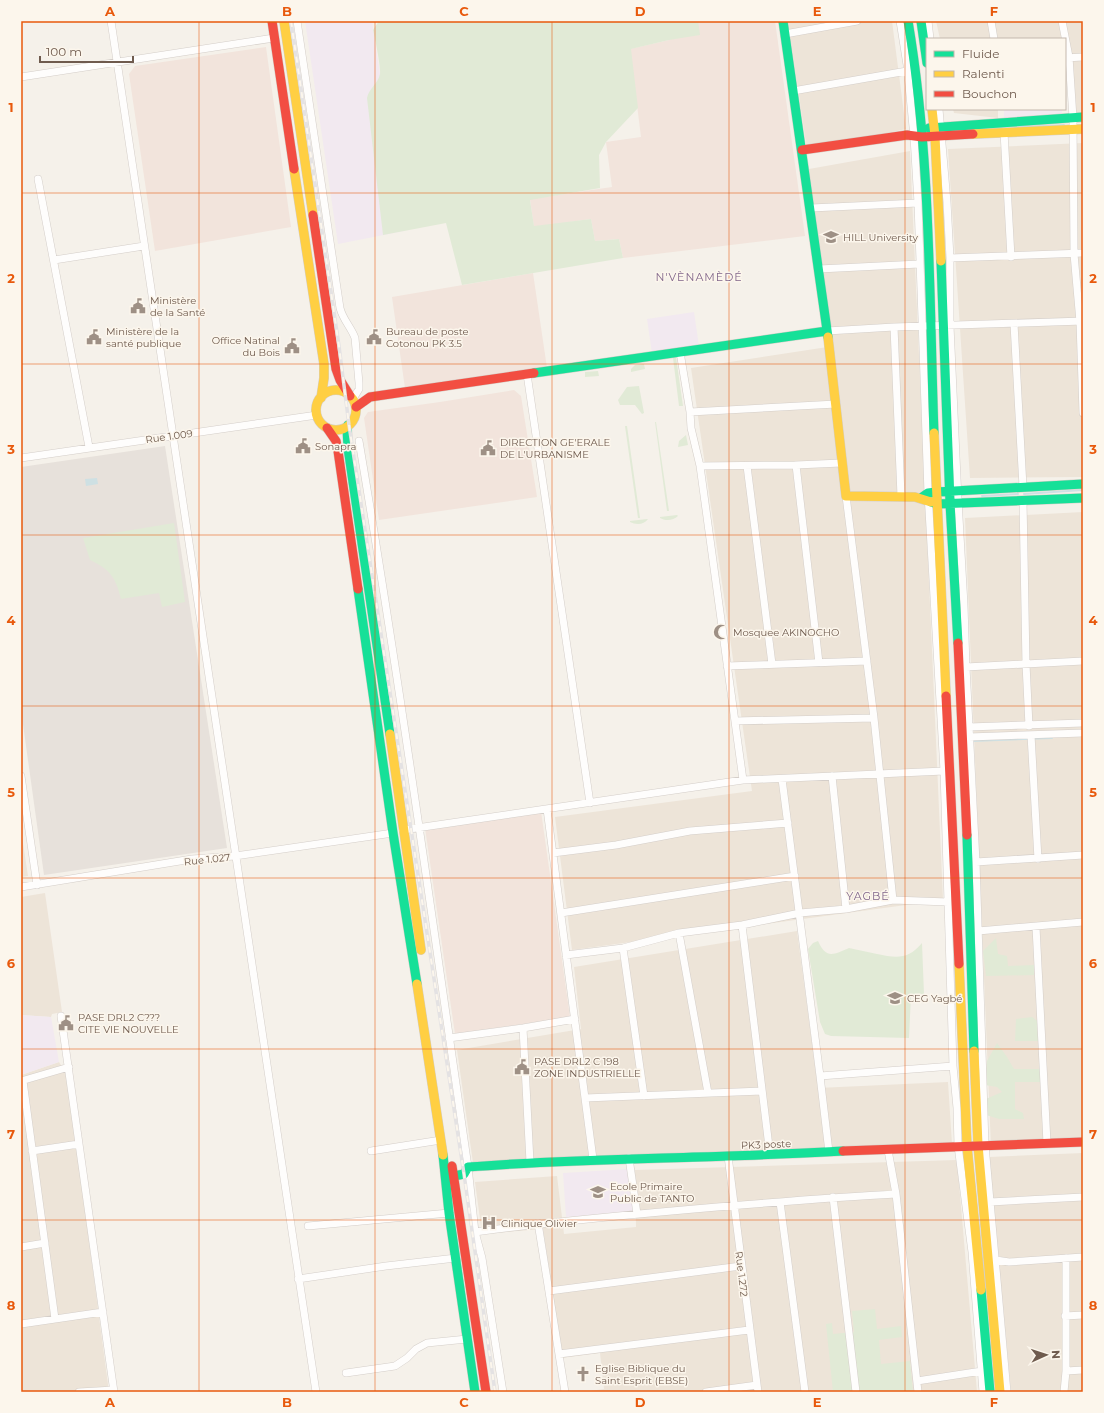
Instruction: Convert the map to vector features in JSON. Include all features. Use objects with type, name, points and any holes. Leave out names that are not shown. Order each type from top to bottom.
[{"type":"main road","points":[[272,21],[324,364],[324,378],[321,398],[317,406],[317,415],[336,441],[338,451],[393,833],[441,1140],[449,1213],[475,1392]]},
{"type":"main road","points":[[284,21],[336,369],[340,380],[353,400],[354,418],[347,428],[348,448],[486,1392]]},
{"type":"main road","points":[[783,21],[819,269],[846,496],[901,496],[930,498],[954,503],[1083,498]]},
{"type":"main road","points":[[908,21],[915,63],[916,134],[926,195],[926,326],[930,498],[948,729],[962,1146],[979,1265],[990,1392]]},
{"type":"main road","points":[[921,21],[926,56]]},
{"type":"main road","points":[[932,110],[938,131],[941,266],[946,326],[954,491],[959,661],[969,868],[970,944],[982,1145],[1000,1392]]},
{"type":"main road","points":[[802,150],[938,131],[1083,118]]},
{"type":"main road","points":[[938,131],[1004,132],[1078,129]]},
{"type":"main road","points":[[321,398],[328,392],[334,390],[342,391],[353,400],[827,331]]},
{"type":"main road","points":[[327,428],[338,430],[348,426]]},
{"type":"main road","points":[[930,498],[954,491],[1083,484]]},
{"type":"main road","name":"PK3 poste","points":[[454,1176],[464,1174],[468,1167],[530,1162],[770,1155],[1083,1142]]},
{"type":"street","points":[[111,21],[316,1392]]},
{"type":"street","points":[[297,21],[340,308],[344,320],[353,332],[355,338],[359,389],[353,400]]},
{"type":"street","points":[[785,34],[857,21]]},
{"type":"street","points":[[900,21],[916,134],[919,264],[926,326]]},
{"type":"street","points":[[928,21],[930,38]]},
{"type":"street","points":[[991,21],[994,38]]},
{"type":"street","points":[[1062,21],[1064,38]]},
{"type":"street","points":[[286,37],[299,35]]},
{"type":"street","points":[[21,77],[274,38]]},
{"type":"street","points":[[1083,57],[1067,58],[1073,118],[1078,129],[1074,254],[1081,322],[1083,413]]},
{"type":"street","points":[[794,91],[907,71]]},
{"type":"street","points":[[939,110],[938,131],[950,258],[946,326]]},
{"type":"street","points":[[1004,132],[1011,257]]},
{"type":"street","points":[[38,179],[89,447]]},
{"type":"street","points":[[810,208],[918,203]]},
{"type":"street","points":[[54,260],[144,246]]},
{"type":"street","points":[[950,258],[1011,257],[1083,253]]},
{"type":"street","points":[[819,269],[919,264]]},
{"type":"street","points":[[827,331],[894,327],[1081,322]]},
{"type":"street","points":[[1014,324],[1023,488]]},
{"type":"street","points":[[894,327],[901,496]]},
{"type":"street","points":[[680,352],[690,412],[691,428],[700,466],[743,780]]},
{"type":"street","points":[[526,374],[590,803]]},
{"type":"street","points":[[690,412],[836,404]]},
{"type":"street","name":"Rue 1.009","points":[[21,458],[317,415]]},
{"type":"street","points":[[359,441],[382,578],[436,946],[468,1167],[475,1232],[482,1258],[503,1392]]},
{"type":"street","points":[[700,466],[796,465],[841,462]]},
{"type":"street","points":[[796,465],[819,663]]},
{"type":"street","points":[[747,466],[772,664]]},
{"type":"street","points":[[846,496],[874,718],[893,900]]},
{"type":"street","points":[[930,498],[944,771],[953,1066],[972,1252],[983,1392]]},
{"type":"street","points":[[1023,500],[1026,664],[1029,726]]},
{"type":"street","points":[[954,503],[964,605],[976,862],[982,1145],[996,1260],[1007,1392]]},
{"type":"street","points":[[727,666],[867,661]]},
{"type":"street","points":[[966,667],[1083,661]]},
{"type":"street","points":[[735,721],[874,718]]},
{"type":"street","points":[[969,727],[1083,723]]},
{"type":"street","points":[[969,737],[1083,733]]},
{"type":"street","points":[[1031,735],[1038,859]]},
{"type":"street","points":[[403,830],[743,780],[944,771]]},
{"type":"street","points":[[21,776],[25,825],[37,885]]},
{"type":"street","points":[[832,776],[846,909]]},
{"type":"street","points":[[782,779],[829,1152]]},
{"type":"street","points":[[547,809],[593,1159]]},
{"type":"street","points":[[553,853],[616,845],[690,831],[788,823]]},
{"type":"street","name":"Rue 1.027","points":[[21,887],[192,860],[235,856],[393,833]]},
{"type":"street","points":[[976,862],[1083,855]]},
{"type":"street","points":[[561,913],[795,876]]},
{"type":"street","points":[[566,955],[623,948],[679,933],[742,925],[800,914],[846,909],[893,900],[948,902]]},
{"type":"street","points":[[978,931],[1083,922]]},
{"type":"street","points":[[742,925],[770,1155]]},
{"type":"street","points":[[1036,927],[1047,1143]]},
{"type":"street","points":[[679,933],[708,1093]]},
{"type":"street","points":[[623,948],[644,1096]]},
{"type":"street","points":[[61,1016],[114,1391],[79,1392]]},
{"type":"street","points":[[449,1038],[575,1019]]},
{"type":"street","points":[[523,1028],[530,1162]]},
{"type":"street","points":[[820,1076],[953,1066]]},
{"type":"street","points":[[55,1319],[22,1081],[69,1067]]},
{"type":"street","points":[[585,1098],[762,1091]]},
{"type":"street","points":[[371,1151],[441,1140]]},
{"type":"street","points":[[32,1151],[79,1144]]},
{"type":"street","points":[[888,1150],[896,1194],[918,1392]]},
{"type":"street","name":"Rue 1.272","points":[[728,1156],[757,1388]]},
{"type":"street","points":[[629,1158],[637,1214]]},
{"type":"street","points":[[475,1232],[538,1223],[637,1214],[833,1197],[896,1194]]},
{"type":"street","points":[[833,1197],[856,1392]]},
{"type":"street","points":[[990,1202],[1083,1197]]},
{"type":"street","points":[[780,1202],[804,1392]]},
{"type":"street","points":[[308,1226],[449,1213]]},
{"type":"street","points":[[538,1223],[565,1392]]},
{"type":"street","points":[[21,1247],[45,1243]]},
{"type":"street","points":[[996,1260],[1009,1262],[1083,1257]]},
{"type":"street","points":[[298,1279],[386,1266],[456,1258]]},
{"type":"street","points":[[1064,1392],[1066,1371],[1066,1258]]},
{"type":"street","points":[[549,1291],[741,1266]]},
{"type":"street","points":[[21,1324],[103,1312]]},
{"type":"street","points":[[1065,1316],[1083,1315]]},
{"type":"street","points":[[559,1354],[749,1330]]},
{"type":"street","points":[[346,1374],[395,1366],[416,1349],[427,1343],[467,1339]]},
{"type":"street","points":[[1066,1371],[1083,1370]]},
{"type":"street","points":[[917,1381],[982,1371]]},
{"type":"street","points":[[706,1392],[757,1388]]},
{"type":"shaded area","points":[[305,21],[372,21],[404,231],[338,244]]},
{"type":"shaded area","points":[[667,21],[775,21],[805,236],[623,258],[619,239],[595,241],[591,219],[534,227],[530,199],[612,187],[606,142],[641,137],[630,49],[669,40]]},
{"type":"shaded area","points":[[788,21],[892,21],[906,129],[807,150]]},
{"type":"shaded area","points":[[936,21],[1083,21],[1083,123],[1074,123],[1066,38],[940,38]]},
{"type":"shaded area","points":[[266,47],[291,227],[155,251],[129,74],[135,66]]},
{"type":"shaded area","points":[[953,110],[998,110],[998,118],[954,113]]},
{"type":"shaded area","points":[[1004,110],[1062,110],[1062,116],[1004,119]]},
{"type":"shaded area","points":[[1083,143],[1083,477],[970,478],[948,149]]},
{"type":"shaded area","points":[[910,151],[943,900],[572,950],[555,817],[752,791],[691,368],[834,346],[809,169]]},
{"type":"shaded area","points":[[533,273],[547,368],[405,388],[392,297]]},
{"type":"shaded area","points":[[694,312],[699,346],[652,353],[647,319]]},
{"type":"shaded area","points":[[514,390],[521,396],[537,497],[379,520],[364,418],[368,412]]},
{"type":"shaded area","points":[[165,446],[227,848],[44,875],[21,710],[21,467]]},
{"type":"shaded area","points":[[97,478],[98,484],[86,486],[85,479]]},
{"type":"shaded area","points":[[1083,512],[1083,1143],[991,1147],[965,518]]},
{"type":"shaded area","points":[[541,811],[570,1017],[455,1034],[425,828]]},
{"type":"shaded area","points":[[21,830],[28,876],[21,877]]},
{"type":"shaded area","points":[[45,893],[62,1012],[52,1014],[51,1017],[21,1015],[21,897]]},
{"type":"shaded area","points":[[797,931],[818,1088],[948,1082],[952,1144],[473,1163],[457,1050],[581,1029],[574,967]]},
{"type":"shaded area","points":[[21,1015],[51,1017],[59,1062],[21,1075]]},
{"type":"shaded area","points":[[59,1062],[67,1075],[109,1392],[21,1392],[21,1075]]},
{"type":"shaded area","points":[[1083,1153],[1083,1392],[1011,1392],[989,1157]]},
{"type":"shaded area","points":[[957,1160],[977,1392],[583,1392],[604,1389],[600,1353],[562,1358],[543,1229],[482,1234],[475,1182],[557,1176],[564,1234],[636,1227],[635,1170]]},
{"type":"shaded area","name":"Ecole Primaire Public de TANTO","points":[[629,1169],[633,1212],[566,1217],[563,1173]]},
{"type":"green space","points":[[379,21],[698,21],[700,35],[669,40],[631,49],[638,108],[606,142],[599,155],[600,188],[530,200],[534,226],[591,219],[595,241],[619,239],[623,258],[462,285],[446,223],[383,235],[367,98],[380,74],[379,59],[373,30]]},
{"type":"green space","points":[[676,357],[683,406],[679,406],[673,358]]},
{"type":"green space","points":[[644,364],[645,369],[631,372],[631,369],[635,365]]},
{"type":"green space","points":[[598,371],[599,376],[585,377],[585,372]]},
{"type":"green space","points":[[639,386],[644,413],[642,414],[635,405],[620,405],[618,400],[627,387]]},
{"type":"green space","points":[[656,422],[669,511],[667,511]]},
{"type":"green space","points":[[625,426],[627,426],[640,518],[638,518]]},
{"type":"green space","points":[[686,435],[688,445],[678,447],[679,441]]},
{"type":"green space","points":[[678,516],[676,518],[671,520],[664,520],[660,518],[660,517]]},
{"type":"green space","points":[[648,519],[640,524],[630,522],[630,521]]},
{"type":"green space","points":[[174,523],[185,602],[162,607],[159,593],[121,599],[117,585],[111,575],[103,567],[90,560],[83,538]]},
{"type":"green space","points":[[996,938],[998,954],[1007,956],[1008,966],[1034,965],[1034,975],[986,976],[983,951]]},
{"type":"green space","points":[[818,941],[824,951],[830,954],[834,954],[849,948],[896,957],[907,955],[917,949],[922,943],[924,994],[911,995],[909,1038],[831,1036],[825,1034],[820,1022],[808,949],[813,943]]},
{"type":"green space","points":[[1032,1017],[1040,1023],[1040,1041],[1015,1041],[1016,1019]]},
{"type":"green space","points":[[997,1043],[1014,1069],[1042,1069],[1042,1082],[1015,1082],[1015,1109],[1023,1113],[1024,1119],[999,1119],[986,1115],[986,1099],[1002,1092],[997,1087],[985,1085],[987,1061]]},
{"type":"green space","points":[[875,1309],[877,1329],[901,1326],[902,1337],[879,1340],[881,1364],[910,1361],[913,1392],[833,1392],[826,1324],[832,1323],[833,1334],[854,1332],[852,1311]]},
{"type":"waterway","points":[[1015,127],[1064,125]]},
{"type":"waterway","points":[[1024,494],[1083,490]]},
{"type":"waterway","points":[[982,496],[1018,494]]},
{"type":"waterway","points":[[972,741],[1052,738]]},
{"type":"railway","points":[[291,21],[339,346],[349,425],[464,1174],[495,1392]]},
{"type":"traffic: fast","points":[[783,21],[828,337]]},
{"type":"traffic: fast","points":[[908,21],[916,72],[925,175],[930,278],[934,433]]},
{"type":"traffic: fast","points":[[921,21],[926,56]]},
{"type":"traffic: fast","points":[[929,128],[1083,117]]},
{"type":"traffic: fast","points":[[941,261],[950,503],[958,643]]},
{"type":"traffic: fast","points":[[534,373],[827,331]]},
{"type":"traffic: fast","points":[[348,425],[348,448],[390,734]]},
{"type":"traffic: fast","points":[[921,498],[928,493],[936,492],[1083,484]]},
{"type":"traffic: fast","points":[[931,502],[937,504],[1083,498]]},
{"type":"traffic: fast","points":[[358,589],[393,833],[417,984]]},
{"type":"traffic: fast","points":[[967,835],[974,1051]]},
{"type":"traffic: fast","points":[[454,1176],[464,1174],[468,1167],[566,1161],[843,1151]]},
{"type":"traffic: fast","points":[[443,1155],[449,1213],[475,1392]]},
{"type":"traffic: fast","points":[[981,1290],[990,1392]]},
{"type":"traffic: slow","points":[[284,21],[313,215]]},
{"type":"traffic: slow","points":[[932,110],[935,136],[941,261]]},
{"type":"traffic: slow","points":[[973,134],[1083,129]]},
{"type":"traffic: slow","points":[[294,169],[324,364],[324,378],[321,398]]},
{"type":"traffic: slow","points":[[828,337],[846,496],[915,497],[931,502]]},
{"type":"traffic: slow","points":[[336,390],[344,392],[350,396],[354,402],[356,410],[354,418],[350,424],[344,428],[336,430],[328,428],[322,424],[318,418],[316,410],[318,402],[322,396],[328,392],[336,390]]},
{"type":"traffic: slow","points":[[934,433],[946,696]]},
{"type":"traffic: slow","points":[[390,734],[421,950]]},
{"type":"traffic: slow","points":[[959,964],[967,1146],[981,1290]]},
{"type":"traffic: slow","points":[[417,984],[443,1155]]},
{"type":"traffic: slow","points":[[974,1051],[978,1145],[1000,1392]]},
{"type":"traffic: jam","points":[[272,21],[294,169]]},
{"type":"traffic: jam","points":[[802,150],[907,135],[922,137],[973,134]]},
{"type":"traffic: jam","points":[[313,215],[336,369],[340,380],[350,396]]},
{"type":"traffic: jam","points":[[356,407],[370,397],[534,373]]},
{"type":"traffic: jam","points":[[327,428],[336,441],[338,451],[358,589]]},
{"type":"traffic: jam","points":[[958,643],[967,835]]},
{"type":"traffic: jam","points":[[946,696],[959,964]]},
{"type":"traffic: jam","points":[[843,1151],[1083,1142]]},
{"type":"traffic: jam","points":[[452,1166],[486,1392]]},
{"type":"place","name":"HILL University","points":[[831,237]]},
{"type":"place","name":"Ministère de la Santé","points":[[138,306]]},
{"type":"place","name":"Ministère de la santé publique","points":[[94,337]]},
{"type":"place","name":"Bureau de poste Cotonou PK 3.5","points":[[374,337]]},
{"type":"place","name":"Office Natinal du Bois","points":[[292,346]]},
{"type":"place","name":"Sonapra","points":[[303,446]]},
{"type":"place","name":"DIRECTION GE'ERALE DE L'URBANISME","points":[[488,448]]},
{"type":"place","name":"Mosquee AKINOCHO","points":[[721,632]]},
{"type":"place","name":"CEG Yagbé","points":[[895,998]]},
{"type":"place","name":"PASE DRL2 C??? CITE VIE NOUVELLE","points":[[66,1023]]},
{"type":"place","name":"PASE DRL2 C 198 ZONE INDUSTRIELLE","points":[[522,1067]]},
{"type":"place","name":"Ecole Primaire Public de TANTO","points":[[598,1192]]},
{"type":"place","name":"Clinique Olivier","points":[[489,1223]]},
{"type":"place","name":"Eglise Biblique du Saint Esprit (EBSE)","points":[[583,1374]]},
{"type":"district","name":"N'VÈNAMÈDÉ","points":[[699,277]]},
{"type":"district","name":"YAGBÉ","points":[[868,896]]}]
